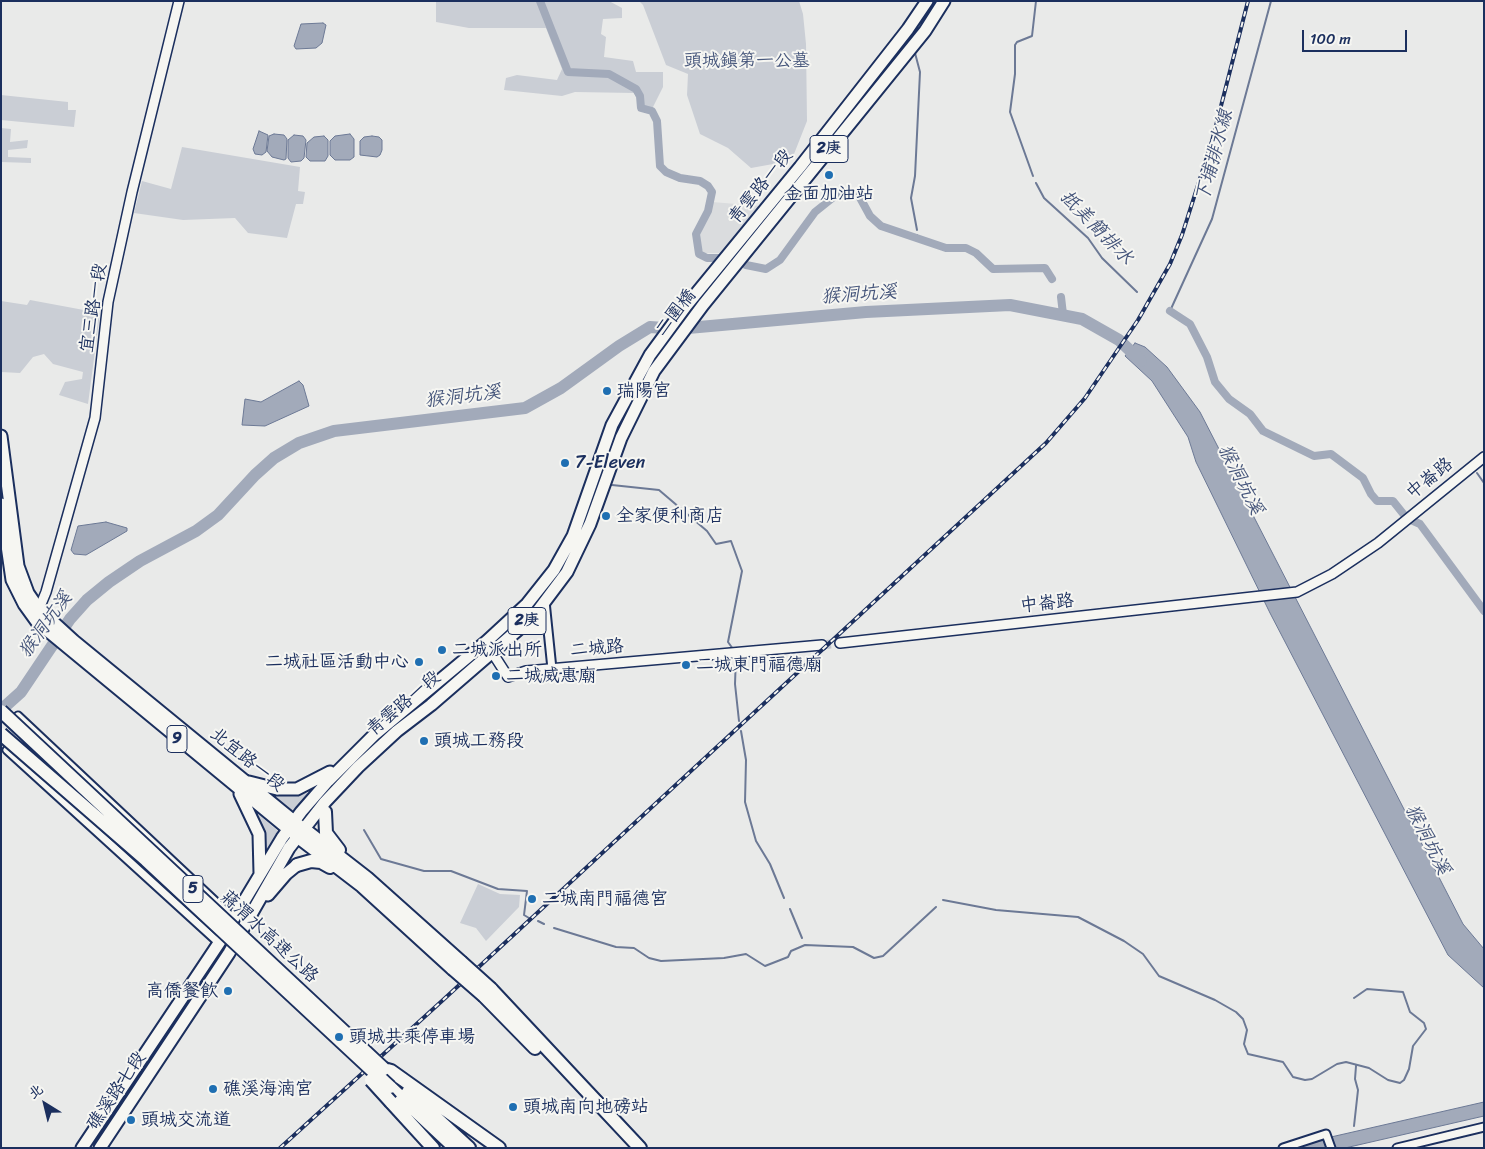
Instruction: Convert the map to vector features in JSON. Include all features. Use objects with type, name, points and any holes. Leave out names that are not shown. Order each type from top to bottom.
[{"type":"highway","name":"蔣渭水高速公路","points":[[1,711],[384,1068],[455,1148]]},
{"type":"highway","name":"蔣渭水高速公路","points":[[1,734],[146,860],[315,1019],[395,1081],[469,1148]]},
{"type":"highway","points":[[325,807],[324,826],[330,841],[365,882]]},
{"type":"highway","points":[[296,830],[365,882],[457,965],[487,993],[636,1146]]},
{"type":"highway","points":[[297,865],[311,861],[321,862],[365,882]]},
{"type":"highway","points":[[315,1019],[434,1148]]},
{"type":"highway","points":[[395,1081],[499,1148]]},
{"type":"main road","name":"青雲路一段","points":[[693,298],[800,168],[908,29],[927,1]]},
{"type":"main road","name":"青雲路一段","points":[[712,295],[921,36],[944,1]]},
{"type":"main road","name":"二圍橋","points":[[668,352],[712,295]]},
{"type":"main road","name":"二圍橋","points":[[650,355],[693,298]]},
{"type":"main road","name":"青雲路一段","points":[[163,1054],[229,953],[296,830],[325,807],[390,737],[492,654],[534,616],[567,572],[579,549],[621,438],[641,394],[668,352]]},
{"type":"main road","name":"青雲路一段","points":[[147,1050],[219,943],[260,875],[348,760],[374,735],[487,641],[528,604],[554,570],[574,536],[612,425],[650,355]]},
{"type":"main road","name":"9","points":[[1,436],[18,566],[25,587],[39,616]]},
{"type":"main road","name":"9","points":[[1,504],[12,580],[39,616]]},
{"type":"main road","name":"北宜路一段","points":[[39,616],[70,645],[296,830]]},
{"type":"main road","points":[[260,875],[259,834],[241,785],[297,789],[317,781],[348,760]]},
{"type":"main road","points":[[254,909],[286,874],[297,865]]},
{"type":"main road","name":"礁溪路七段","points":[[82,1148],[147,1050]]},
{"type":"main road","name":"礁溪路七段","points":[[100,1148],[163,1054]]},
{"type":"street","name":"宜三路一段","points":[[39,616],[95,418],[108,302],[132,192],[179,1]]},
{"type":"street","name":"中崙路","points":[[840,643],[1258,598],[1297,592],[1332,574],[1378,543],[1484,457]]},
{"type":"street","points":[[545,602],[552,669]]},
{"type":"street","name":"二城路","points":[[487,641],[492,654],[508,677],[526,671],[822,645]]},
{"type":"street","points":[[450,672],[458,681]]},
{"type":"street","points":[[18,716],[234,919]]},
{"type":"street","points":[[8,750],[219,943]]},
{"type":"street","points":[[1397,1148],[1484,1128]]},
{"type":"street","points":[[1284,1148],[1326,1134],[1330,1148]]},
{"type":"shaded area","points":[[712,202],[761,206],[724,253],[704,253],[699,245],[699,237]]},
{"type":"green space","points":[[436,1],[609,1],[622,8],[622,18],[603,19],[601,34],[606,37],[604,57],[633,61],[636,72],[663,72],[663,87],[650,113],[642,109],[634,93],[575,92],[562,96],[504,90],[506,78],[517,75],[557,80],[562,69],[546,28],[469,28],[436,22]]},
{"type":"green space","name":"頭城鎮第一公墓","points":[[639,1],[799,1],[803,14],[806,44],[807,121],[794,154],[784,162],[751,168],[728,148],[700,134],[687,95],[688,74],[666,65],[643,5]]},
{"type":"green space","points":[[1,95],[68,102],[68,110],[76,110],[74,127],[1,120]]},
{"type":"green space","points":[[1,128],[11,129],[10,142],[28,140],[27,148],[8,150],[8,157],[31,158],[31,163],[1,162]]},
{"type":"green space","points":[[182,147],[300,167],[298,191],[305,192],[303,204],[296,204],[287,238],[248,233],[235,218],[183,220],[134,213],[142,181],[171,189]]},
{"type":"green space","points":[[30,300],[100,313],[88,404],[59,395],[65,382],[82,379],[83,372],[53,364],[44,354],[33,357],[20,373],[1,372],[1,301],[27,305]]},
{"type":"green space","points":[[307,793],[309,795],[292,815],[270,795],[285,796]]},
{"type":"green space","points":[[258,814],[279,832],[271,850],[264,852]]},
{"type":"green space","points":[[478,884],[500,894],[520,895],[519,907],[486,941],[476,928],[460,923]]},
{"type":"water","points":[[323,23],[326,25],[322,43],[316,48],[296,49],[294,46],[301,24]]},
{"type":"water","points":[[259,131],[268,135],[266,152],[262,155],[255,154],[253,149]]},
{"type":"water","points":[[274,134],[284,135],[287,139],[286,159],[284,160],[272,157],[267,151],[269,136]]},
{"type":"water","points":[[350,134],[354,139],[354,157],[350,160],[335,160],[330,155],[330,141],[335,136]]},
{"type":"water","points":[[294,135],[303,136],[306,140],[304,158],[301,161],[291,162],[288,158],[288,140]]},
{"type":"water","points":[[324,136],[328,140],[328,156],[325,161],[310,161],[306,157],[307,143],[314,137]]},
{"type":"water","points":[[364,137],[379,137],[382,140],[380,155],[377,157],[360,155],[360,141]]},
{"type":"water","points":[[1135,343],[1145,347],[1167,367],[1200,412],[1463,924],[1484,949],[1484,988],[1448,955],[1270,613],[1196,462],[1188,437],[1152,381],[1125,356]]},
{"type":"water","points":[[299,381],[303,385],[309,406],[265,426],[242,425],[245,399],[261,402]]},
{"type":"water","points":[[106,522],[127,528],[127,531],[86,555],[74,554],[71,550],[78,526]]},
{"type":"water","points":[[1484,1102],[1484,1116],[1345,1148],[1297,1148],[1331,1137]]},
{"type":"waterway","points":[[540,1],[568,72],[609,74],[636,89],[640,96],[641,108],[652,111],[657,121],[660,166],[666,172],[680,178],[700,181],[708,186],[712,192],[708,211],[696,234],[699,254],[707,258],[719,258]]},
{"type":"waterway","name":"抵美簡排水","points":[[1033,176],[1010,112],[1015,74],[1015,45],[1017,42],[1032,36],[1036,1]]},
{"type":"waterway","name":"下埔排水線","points":[[1170,311],[1212,219],[1271,1]]},
{"type":"waterway","points":[[915,53],[920,72],[915,176],[911,198],[917,230]]},
{"type":"waterway","name":"抵美簡排水","points":[[1036,183],[1044,198],[1088,238],[1102,258],[1137,292]]},
{"type":"waterway","points":[[746,265],[766,269],[780,260],[815,212],[840,192],[858,194],[870,216],[881,226],[946,248],[966,248],[976,253],[993,269],[1045,268],[1052,279]]},
{"type":"waterway","points":[[917,235],[919,240]]},
{"type":"waterway","points":[[1061,297],[1063,314]]},
{"type":"waterway","name":"猴洞坑溪","points":[[1,710],[21,692],[70,619],[87,600],[140,561],[196,531],[218,515],[255,475],[274,458],[299,443],[334,431],[525,408],[561,388],[619,346],[650,327],[677,329],[866,312],[1010,305],[1082,319],[1119,340],[1141,361]]},
{"type":"waterway","name":"抵美簡排水","points":[[1170,311],[1190,324],[1207,357],[1215,382],[1229,399],[1250,414],[1263,431],[1314,456],[1331,454],[1363,478],[1377,501],[1393,501],[1405,516]]},
{"type":"waterway","points":[[1477,473],[1484,483]]},
{"type":"waterway","points":[[612,485],[659,490],[707,531],[716,544],[731,541],[742,571],[728,642],[733,649]]},
{"type":"waterway","name":"抵美簡排水","points":[[1411,520],[1420,524],[1484,611]]},
{"type":"waterway","points":[[736,656],[735,684],[739,721]]},
{"type":"waterway","points":[[741,731],[746,760],[745,802],[756,841],[770,864],[784,898]]},
{"type":"waterway","points":[[364,830],[381,859],[424,871],[451,871],[498,889],[527,891],[524,915],[529,918]]},
{"type":"waterway","points":[[943,900],[996,910],[1078,917],[1124,941],[1143,954],[1159,976],[1215,1000],[1236,1012],[1243,1019],[1247,1030],[1244,1044],[1248,1054],[1283,1062],[1293,1077],[1305,1080],[1312,1079],[1337,1064],[1346,1062],[1369,1068],[1388,1080],[1400,1083],[1404,1080],[1409,1069],[1413,1046],[1426,1029],[1424,1023],[1410,1012],[1403,992],[1367,989],[1354,998]]},
{"type":"waterway","points":[[554,928],[616,947],[634,948],[649,958],[661,961],[724,958],[746,954],[765,966],[788,957],[791,951],[805,945],[853,947],[874,958],[883,956],[936,907]]},
{"type":"waterway","points":[[790,909],[802,938]]},
{"type":"waterway","points":[[538,921],[544,924]]},
{"type":"waterway","points":[[1354,1126],[1358,1090],[1355,1079],[1356,1066]]},
{"type":"waterway","points":[[1425,1145],[1484,1131]]},
{"type":"tunnel","points":[[822,645],[840,643]]},
{"type":"railway","points":[[280,1148],[1046,443],[1085,398],[1138,320],[1170,264],[1182,235],[1212,141],[1248,1]]},
{"type":"place","name":"金面加油站","points":[[829,175]]},
{"type":"place","name":"瑞陽宮","points":[[607,391]]},
{"type":"place","name":"7-Eleven","points":[[565,463]]},
{"type":"place","name":"全家便利商店","points":[[606,516]]},
{"type":"place","name":"二城派出所","points":[[442,650]]},
{"type":"place","name":"二城社區活動中心","points":[[419,662]]},
{"type":"place","name":"二城東門福德廟","points":[[686,665]]},
{"type":"place","name":"二城威惠廟","points":[[496,676]]},
{"type":"place","name":"頭城工務段","points":[[424,741]]},
{"type":"place","name":"二城南門福德宮","points":[[532,899]]},
{"type":"place","name":"高僑餐飲","points":[[228,991]]},
{"type":"place","name":"頭城共乘停車場","points":[[339,1037]]},
{"type":"place","name":"礁溪海湳宮","points":[[213,1089]]},
{"type":"place","name":"頭城南向地磅站","points":[[513,1107]]},
{"type":"place","name":"頭城交流道","points":[[131,1120]]}]
